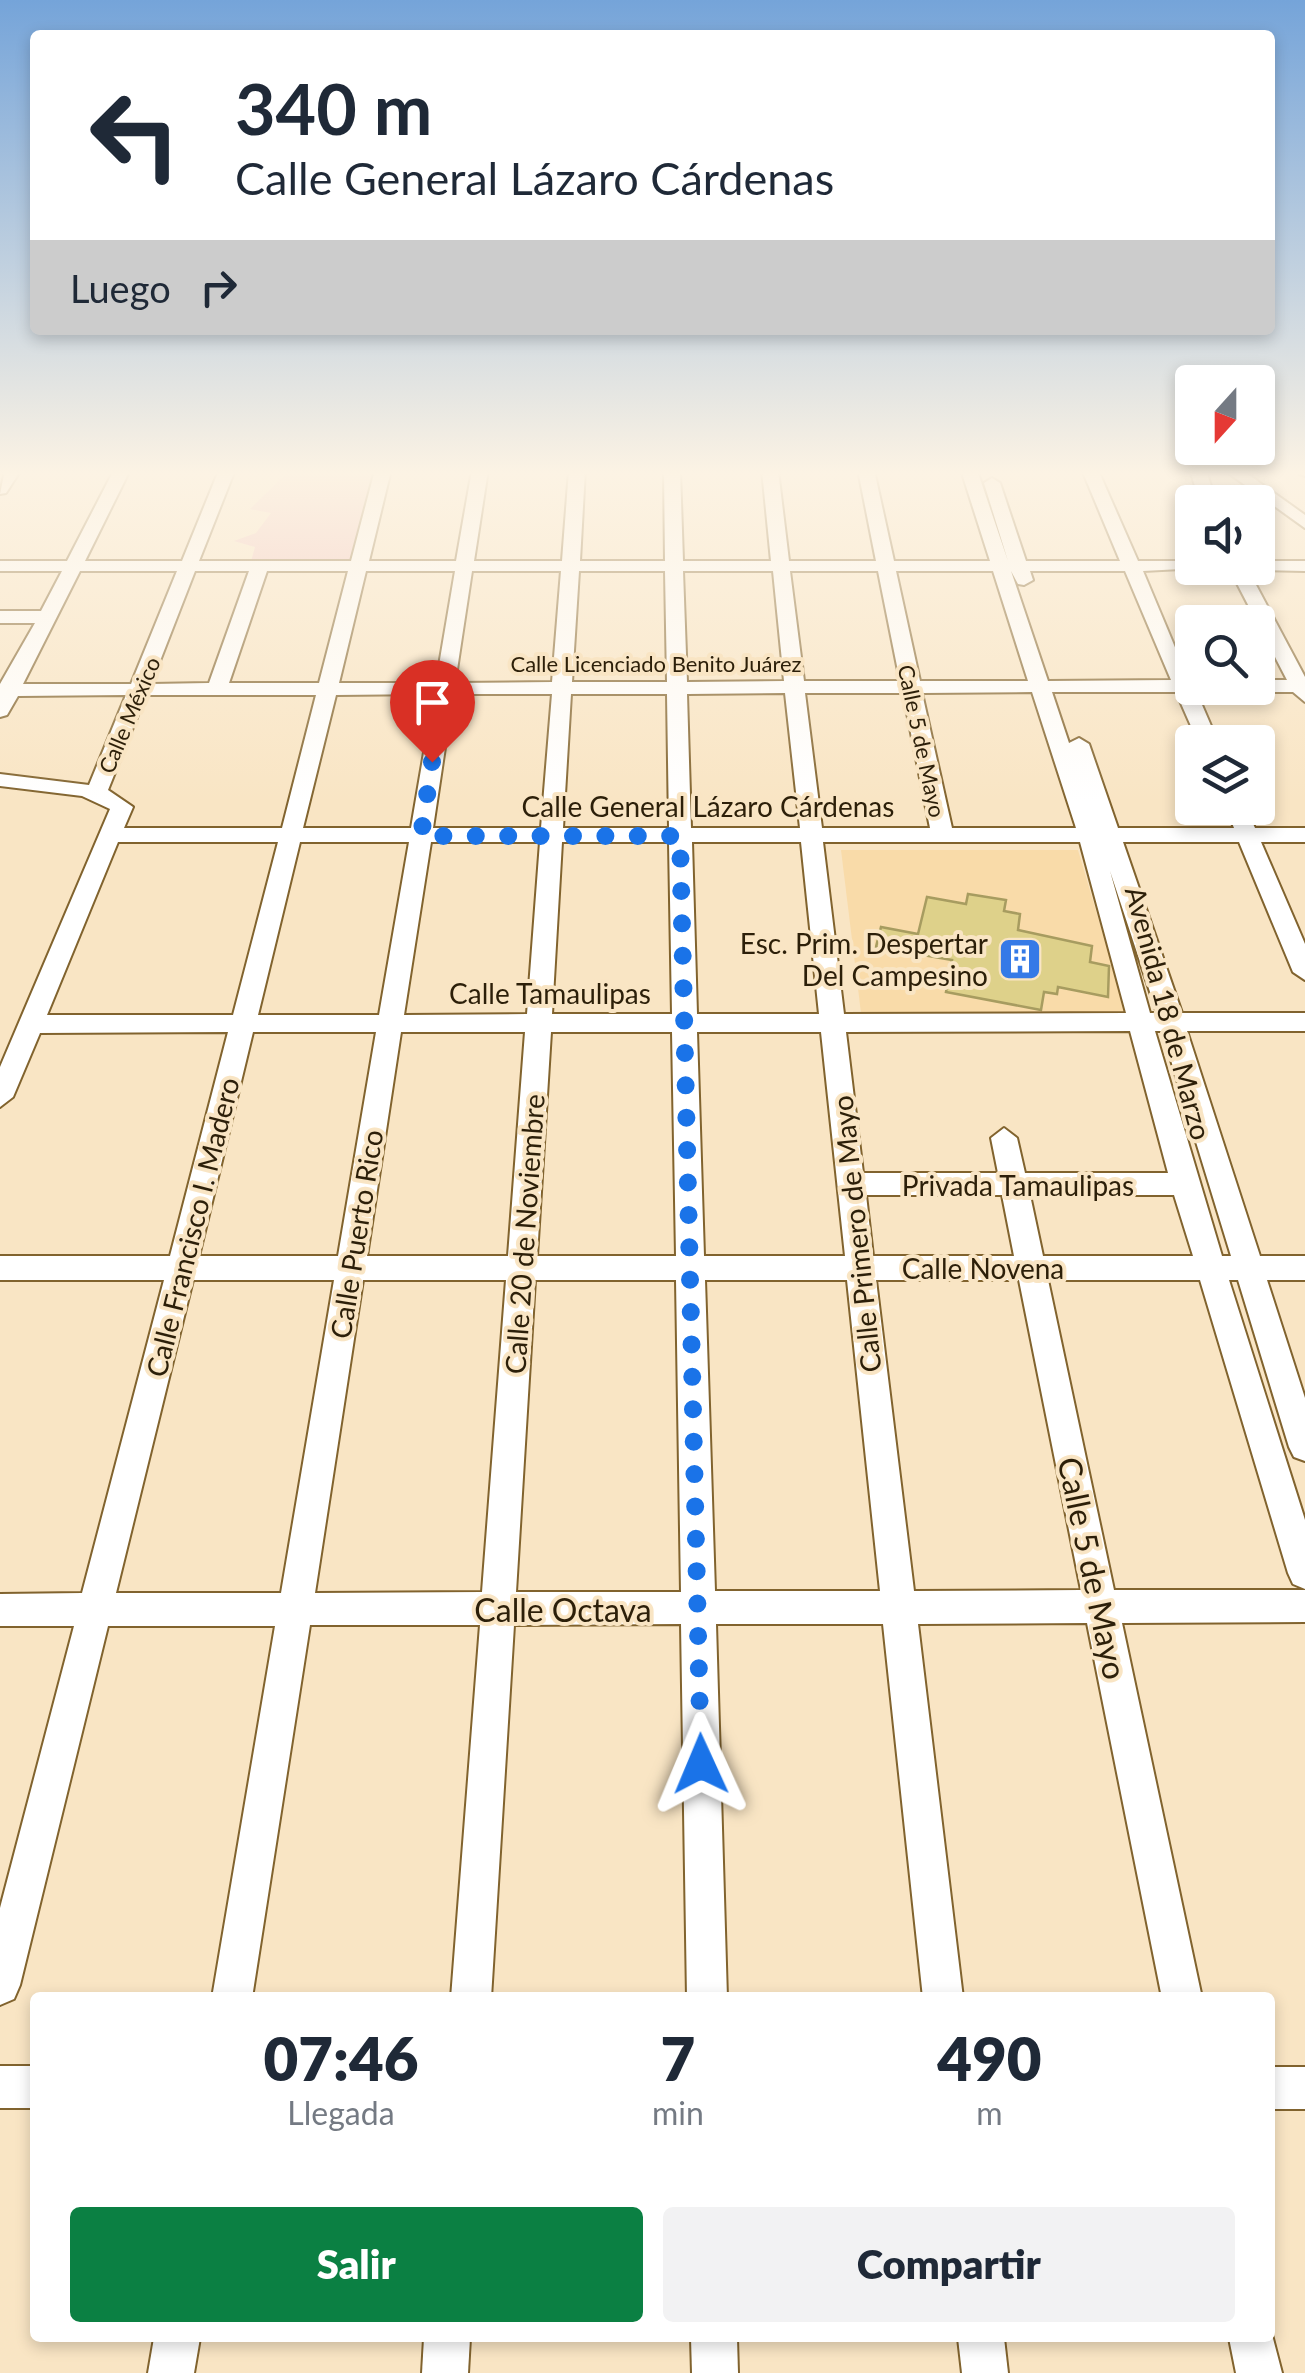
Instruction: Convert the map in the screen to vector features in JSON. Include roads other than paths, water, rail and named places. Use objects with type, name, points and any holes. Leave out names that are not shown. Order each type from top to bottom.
[{"type":"street","points":[[0,711],[5,690],[26,661],[66,581]]},
{"type":"street","name":"Calle México","points":[[0,1098],[122,808],[97,792],[183,581]]},
{"type":"street","points":[[217,689],[255,581]]},
{"type":"street","name":"Calle Francisco I. Madero","points":[[0,1984],[355,581]]},
{"type":"street","name":"Calle Puerto Rico","points":[[233,1992],[462,581]]},
{"type":"street","name":"Calle 20 de Noviembre","points":[[471,1992],[570,581]]},
{"type":"street","points":[[674,581],[706,1992]]},
{"type":"street","name":"Calle Primero de Mayo","points":[[783,581],[942,1992]]},
{"type":"street","name":"Calle 5 de Mayo","points":[[889,581],[942,836]]},
{"type":"street","name":"Avenida 18 de Marzo","points":[[1014,581],[1100,835],[1172,1022],[1305,1446]]},
{"type":"street","points":[[1141,581],[1175,657]]},
{"type":"street","points":[[1247,585],[1303,689]]},
{"type":"street","points":[[0,617],[47,618]]},
{"type":"street","points":[[0,661],[26,661]]},
{"type":"street","name":"Calle Licenciado Benito Juárez","points":[[5,690],[1175,686]]},
{"type":"street","points":[[1275,687],[1303,689]]},
{"type":"street","points":[[0,780],[97,792]]},
{"type":"street","points":[[1243,825],[1305,972]]},
{"type":"street","name":"Calle General Lázaro Cárdenas","points":[[110,835],[1305,835]]},
{"type":"street","name":"Avenida 18 de Marzo","points":[[1100,835],[1140,1022],[1185,1184],[1305,1573]]},
{"type":"street","name":"Calle Tamaulipas","points":[[34,1024],[1305,1022]]},
{"type":"street","name":"Calle 5 de Mayo","points":[[1004,1138],[1181,1992]]},
{"type":"street","name":"Privada Tamaulipas","points":[[851,1184],[1185,1184]]},
{"type":"street","name":"Calle Novena","points":[[0,1268],[1305,1268]]},
{"type":"street","name":"Calle Octava","points":[[0,1610],[1305,1606]]},
{"type":"street","points":[[0,2087],[30,2087]]},
{"type":"street","points":[[1275,2088],[1305,2088]]},
{"type":"street","points":[[171,2373],[176,2342]]},
{"type":"street","points":[[445,2373],[447,2342]]},
{"type":"street","points":[[714,2342],[715,2373]]},
{"type":"street","points":[[981,2342],[985,2373]]},
{"type":"street","points":[[1253,2342],[1259,2373]]},
{"type":"place","name":"Esc. Prim. Despertar Del Campesino","points":[[1020,959]]}]
